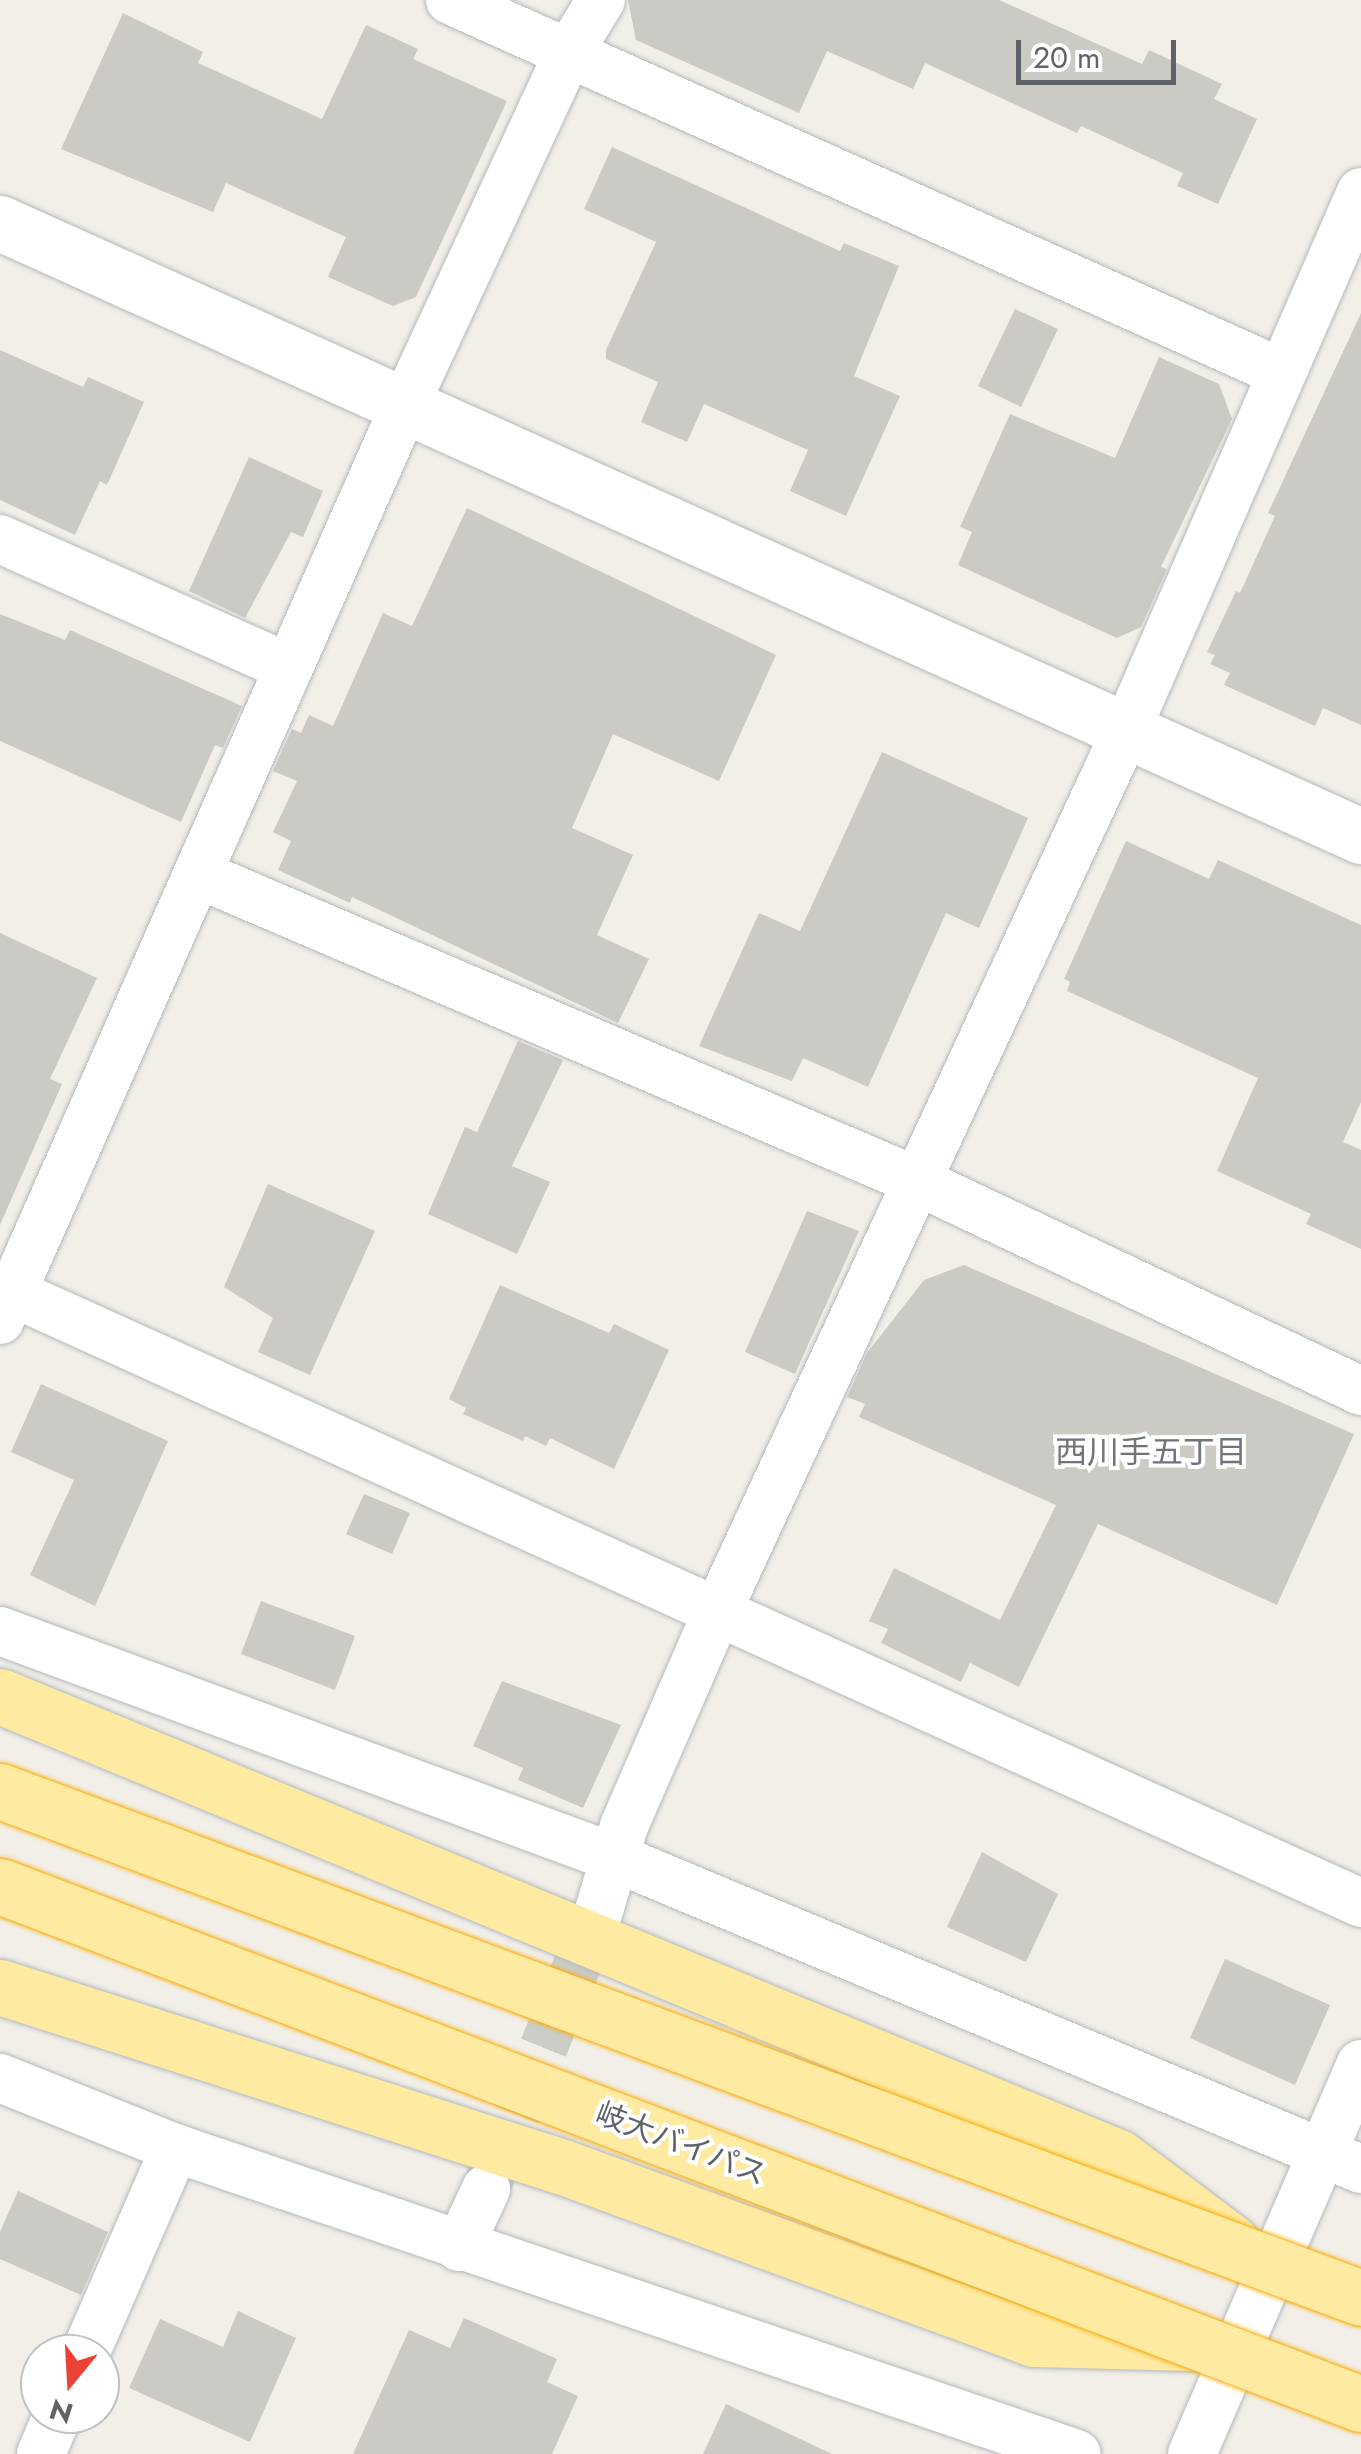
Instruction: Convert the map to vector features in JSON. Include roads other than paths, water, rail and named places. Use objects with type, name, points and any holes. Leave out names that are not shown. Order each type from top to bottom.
[{"type":"highway","points":[[0,1696],[1118,2157],[1239,2249]]},
{"type":"highway","points":[[0,1791],[1239,2249],[1361,2298]]},
{"type":"highway","name":"岐大バイパス","points":[[0,1886],[1361,2404]]},
{"type":"highway","points":[[0,1987],[562,2167],[1034,2339],[1205,2343]]},
{"type":"street","points":[[450,0],[1280,372]]},
{"type":"street","points":[[601,0],[568,54],[406,404],[288,666],[200,875],[4,1299],[718,1610],[1361,1903]]},
{"type":"street","points":[[598,1914],[618,1858],[624,1826],[718,1610],[1126,731],[1361,192]]},
{"type":"street","points":[[0,223],[1361,836]]},
{"type":"street","points":[[0,539],[288,666]]},
{"type":"street","points":[[200,875],[919,1182],[1361,1391]]},
{"type":"street","points":[[0,1631],[618,1858],[1340,2160]]},
{"type":"street","points":[[1192,2454],[1340,2160],[1361,2064]]},
{"type":"street","points":[[0,2078],[176,2148],[459,2247],[1077,2454]]},
{"type":"street","points":[[94,2334],[176,2148]]},
{"type":"street","points":[[459,2247],[486,2189]]},
{"type":"tunnel","points":[[489,2181],[598,1914]]},
{"type":"district","name":"西川手五丁目","points":[[1151,1452]]}]
